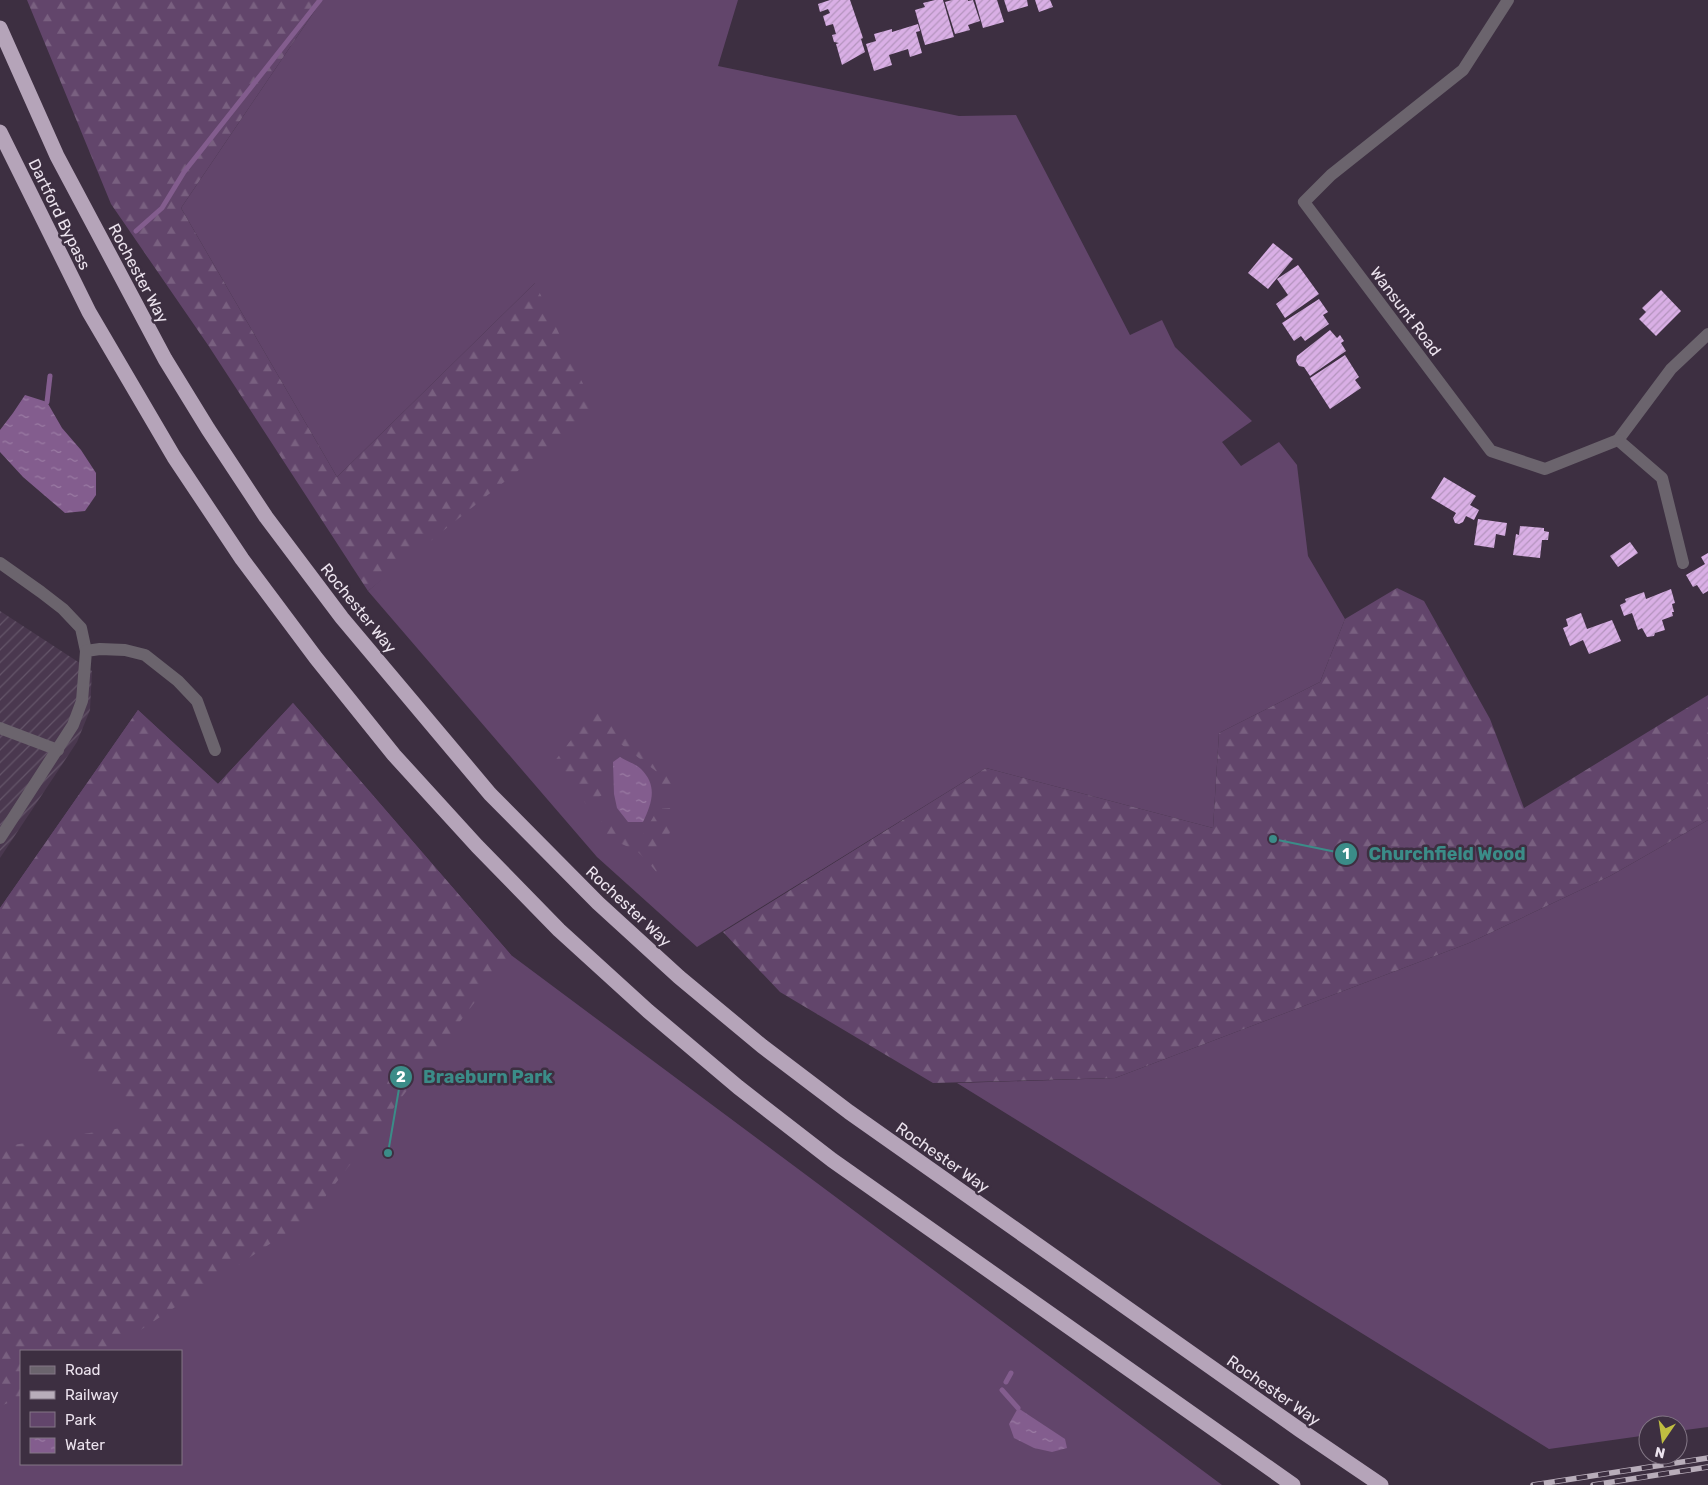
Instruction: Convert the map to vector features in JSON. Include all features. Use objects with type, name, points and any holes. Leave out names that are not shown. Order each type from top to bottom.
[{"type":"highway","name":"Dartford Bypass","points":[[0,28],[57,156]]},
{"type":"highway","name":"Dartford Bypass","points":[[0,132],[89,312],[174,456],[242,559],[316,658],[394,755],[477,846],[560,930],[738,1088],[832,1160],[1293,1485]]},
{"type":"highway","name":"Rochester Way","points":[[57,156],[165,359],[266,517],[342,618],[490,794],[522,827],[598,903],[671,970],[770,1052],[849,1112],[1381,1485]]},
{"type":"street","name":"Wansunt Road","points":[[1508,0],[1464,70],[1331,176],[1304,202],[1491,451],[1545,469],[1618,440]]},
{"type":"street","points":[[1683,563],[1662,478],[1618,440],[1671,369],[1708,334]]},
{"type":"street","points":[[0,563],[63,609],[81,628],[86,651],[82,701],[73,725],[0,838]]},
{"type":"street","points":[[86,651],[100,649],[125,650],[145,655],[178,681],[197,701],[215,750]]},
{"type":"street","points":[[0,728],[58,750]]},
{"type":"shaded area","points":[[0,611],[92,671],[90,710],[77,742],[0,858]]},
{"type":"green space","points":[[27,0],[322,0],[181,208],[337,477],[535,283],[595,409],[368,591],[208,345],[111,204]]},
{"type":"green space","points":[[322,0],[738,0],[718,66],[959,116],[1016,115],[1130,335],[1162,320],[1175,347],[1252,421],[1222,442],[1241,466],[1279,442],[1297,465],[1308,556],[1345,619],[1320,682],[1219,733],[1213,828],[986,768],[697,947],[597,857],[368,591],[490,485],[535,283],[337,477],[181,208]]},
{"type":"green space","points":[[1397,588],[1424,601],[1490,719],[1524,808],[1708,695],[1708,820],[1610,876],[1469,943],[1115,1078],[933,1083],[780,992],[723,932],[986,768],[1213,828],[1219,733],[1320,682],[1345,619]]},
{"type":"green space","points":[[293,703],[511,955],[1222,1485],[0,1485],[0,908],[138,710],[218,784]]},
{"type":"green space","points":[[293,703],[511,955],[309,1218],[111,1350],[20,1350],[20,1398],[0,1406],[0,1147],[147,1124],[0,982],[0,908],[138,710],[218,784]]},
{"type":"green space","points":[[603,706],[659,763],[674,788],[663,790],[657,772],[613,738],[605,750],[606,793],[586,804],[554,762],[582,726]]},
{"type":"green space","points":[[670,808],[673,824],[665,846],[659,854],[658,874],[637,851],[611,839],[599,824],[607,816],[625,832],[642,836],[658,809]]},
{"type":"green space","points":[[1708,820],[1708,1427],[1688,1430],[1688,1415],[1638,1415],[1638,1436],[1549,1449],[957,1083],[1115,1078],[1469,943],[1610,876]]},
{"type":"water","points":[[25,395],[47,402],[62,428],[81,450],[96,473],[96,495],[85,511],[65,513],[23,477],[0,452],[0,430]]},
{"type":"water","points":[[620,757],[639,767],[650,782],[651,801],[643,822],[628,822],[617,808],[614,794],[613,762]]},
{"type":"water","points":[[1018,1408],[1065,1439],[1067,1448],[1052,1452],[1034,1448],[1014,1438],[1009,1424]]},
{"type":"building","points":[[830,0],[850,0],[863,38],[861,39],[865,52],[842,65],[836,44],[839,43],[834,42],[832,35],[836,34],[833,24],[826,26],[823,16],[830,13],[828,9],[820,12],[818,4]]},
{"type":"building","points":[[943,0],[954,37],[925,45],[915,10],[925,7],[923,3]]},
{"type":"building","points":[[973,0],[980,21],[968,25],[970,30],[955,34],[945,2]]},
{"type":"building","points":[[975,0],[997,0],[1004,22],[983,28]]},
{"type":"building","points":[[1004,0],[1027,0],[1028,6],[1008,12]]},
{"type":"building","points":[[1035,0],[1050,0],[1053,7],[1039,12]]},
{"type":"building","points":[[918,24],[920,31],[916,32],[922,53],[910,57],[908,49],[889,55],[892,65],[874,71],[866,44],[876,41],[874,34],[892,29],[892,32]]},
{"type":"building","points":[[1273,243],[1293,259],[1268,289],[1248,273]]},
{"type":"building","points":[[1298,265],[1319,294],[1285,318],[1276,304],[1288,295],[1277,279]]},
{"type":"building","points":[[1661,290],[1681,311],[1656,336],[1639,319],[1646,312],[1642,308]]},
{"type":"building","points":[[1319,299],[1328,312],[1323,315],[1329,324],[1305,341],[1301,336],[1294,341],[1282,323]]},
{"type":"building","points":[[1330,330],[1337,338],[1340,335],[1344,341],[1341,343],[1346,351],[1310,376],[1304,367],[1299,366],[1296,361],[1297,356]]},
{"type":"building","points":[[1345,355],[1359,377],[1355,380],[1361,388],[1330,409],[1310,378]]},
{"type":"building","points":[[1444,477],[1476,496],[1470,505],[1479,510],[1474,520],[1466,516],[1463,522],[1455,523],[1453,518],[1456,513],[1431,498]]},
{"type":"building","points":[[1478,519],[1507,523],[1505,536],[1496,534],[1494,548],[1474,545]]},
{"type":"building","points":[[1520,526],[1544,528],[1544,531],[1549,532],[1548,540],[1542,540],[1540,558],[1513,555],[1516,534],[1519,535]]},
{"type":"building","points":[[1630,542],[1638,553],[1618,567],[1610,556]]},
{"type":"building","points":[[1708,553],[1708,591],[1703,594],[1697,585],[1693,587],[1686,575],[1705,564],[1701,557]]},
{"type":"building","points":[[1671,589],[1675,603],[1672,604],[1674,612],[1672,612],[1673,616],[1662,620],[1665,630],[1655,633],[1654,636],[1647,637],[1642,628],[1638,630],[1632,613],[1624,616],[1620,605],[1626,602],[1625,599],[1644,592],[1646,599]]},
{"type":"building","points":[[1581,613],[1587,629],[1612,620],[1621,641],[1589,654],[1583,640],[1570,646],[1563,628],[1568,626],[1566,619]]},
{"type":"waterway","points":[[136,231],[162,208],[184,172],[320,0]]},
{"type":"waterway","points":[[47,402],[50,376]]},
{"type":"waterway","points":[[1006,1382],[1011,1373]]},
{"type":"waterway","points":[[1002,1390],[1018,1408]]},
{"type":"railway","points":[[1533,1485],[1708,1458]]},
{"type":"railway","points":[[1593,1485],[1708,1467]]},
{"type":"place","name":"Churchfield Wood","points":[[1273,839]]},
{"type":"place","name":"Braeburn Park","points":[[388,1153]]}]
